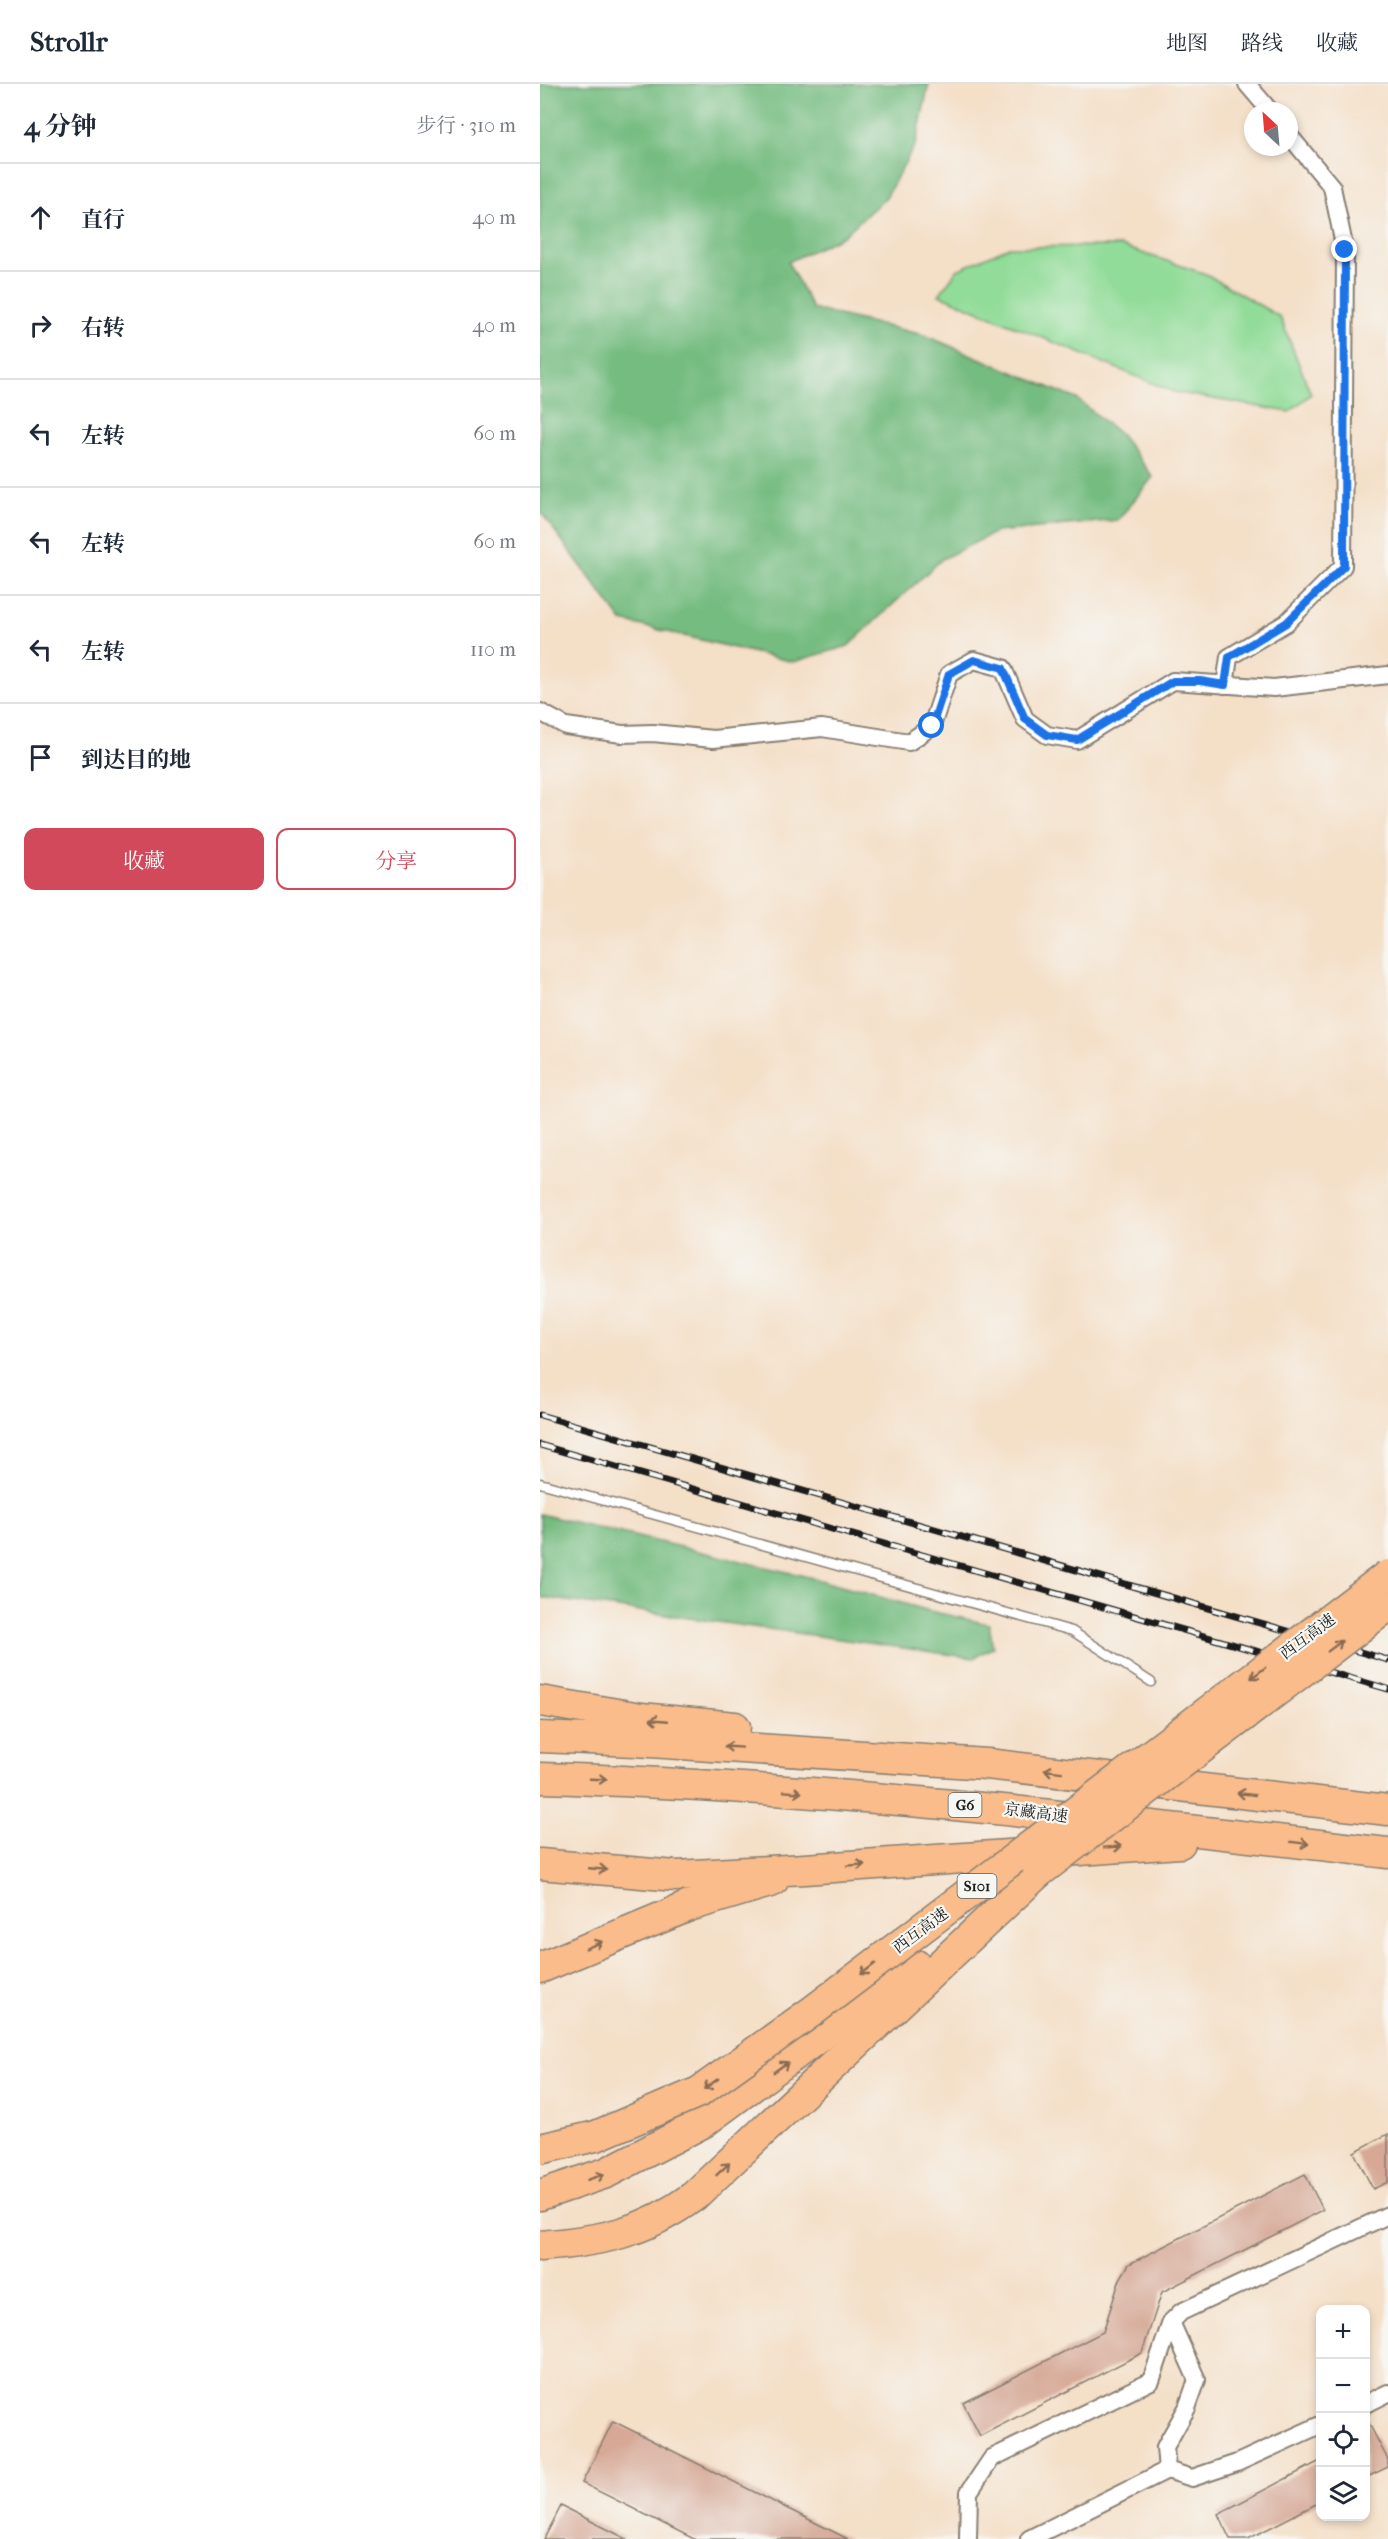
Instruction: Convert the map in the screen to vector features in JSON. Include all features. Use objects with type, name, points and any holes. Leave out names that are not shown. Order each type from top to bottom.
[{"type":"highway","name":"西互高速","points":[[540,2149],[596,2136],[699,2092],[814,2010],[1388,1575]]},
{"type":"highway","name":"西互高速","points":[[1038,1873],[1388,1606]]},
{"type":"highway","points":[[540,1701],[641,1719],[764,1730],[987,1764],[1388,1810]]},
{"type":"highway","points":[[540,1737],[987,1764]]},
{"type":"highway","name":"京藏高速","points":[[540,1778],[635,1780],[983,1806],[1388,1853]]},
{"type":"highway","points":[[540,1864],[675,1876],[1254,1837]]},
{"type":"highway","points":[[540,1968],[689,1906],[758,1887],[805,1869]]},
{"type":"highway","name":"S101","points":[[540,2195],[606,2173],[704,2122],[832,2029],[1038,1873]]},
{"type":"highway","points":[[540,2246],[591,2241],[623,2234],[645,2226],[678,2207],[708,2183],[799,2099],[1038,1873]]},
{"type":"street","points":[[1248,84],[1263,102]]},
{"type":"street","points":[[1225,685],[1229,657],[1286,623],[1344,566],[1345,250],[1332,187],[1298,146]]},
{"type":"street","points":[[540,712],[566,726],[622,734],[652,733],[713,739],[822,728],[909,742],[932,726],[949,674],[974,660],[1003,668],[1025,719],[1032,725],[1047,735],[1077,740],[1173,681],[1200,681],[1274,688],[1388,675]]},
{"type":"street","points":[[968,2539],[969,2492],[992,2458],[1151,2381],[1172,2322],[1181,2312],[1388,2215]]},
{"type":"street","points":[[1167,2470],[1165,2447],[1186,2408],[1197,2380],[1172,2322]]},
{"type":"street","points":[[1370,2402],[1388,2393]]},
{"type":"street","points":[[1029,2539],[1167,2470],[1192,2478],[1237,2463],[1316,2427]]},
{"type":"lane","points":[[540,1483],[1072,1631],[1151,1682]]},
{"type":"green space","points":[[540,84],[929,84],[916,143],[886,197],[843,236],[788,262],[813,309],[924,335],[1077,399],[1120,434],[1153,477],[1118,520],[996,532],[942,559],[848,646],[793,662],[622,621],[540,511]]},
{"type":"green space","points":[[1121,246],[1206,274],[1280,317],[1311,394],[1289,412],[1174,392],[939,295],[957,270],[1009,247]]},
{"type":"green space","points":[[540,1514],[809,1577],[930,1611],[989,1624],[993,1647],[974,1658],[540,1597]]},
{"type":"building","points":[[1388,2134],[1388,2182],[1373,2189],[1354,2152]]},
{"type":"building","points":[[1305,2174],[1323,2210],[1162,2292],[1142,2353],[980,2436],[963,2403],[1103,2332],[1120,2279],[1129,2264]]},
{"type":"building","points":[[613,2421],[848,2539],[694,2539],[582,2483]]},
{"type":"building","points":[[1370,2426],[1388,2460],[1388,2467],[1370,2476]]},
{"type":"building","points":[[1316,2463],[1316,2504],[1248,2539],[1230,2539],[1218,2514]]},
{"type":"building","points":[[561,2506],[627,2539],[544,2539]]},
{"type":"railway","points":[[540,1415],[1388,1660]]},
{"type":"railway","points":[[540,1445],[1388,1689]]},
{"type":"route","points":[[932,726],[949,674],[974,660],[1003,668],[1025,719],[1047,735],[1077,740],[1173,681],[1200,681],[1225,685],[1229,657],[1286,623],[1344,566],[1345,250]]}]
